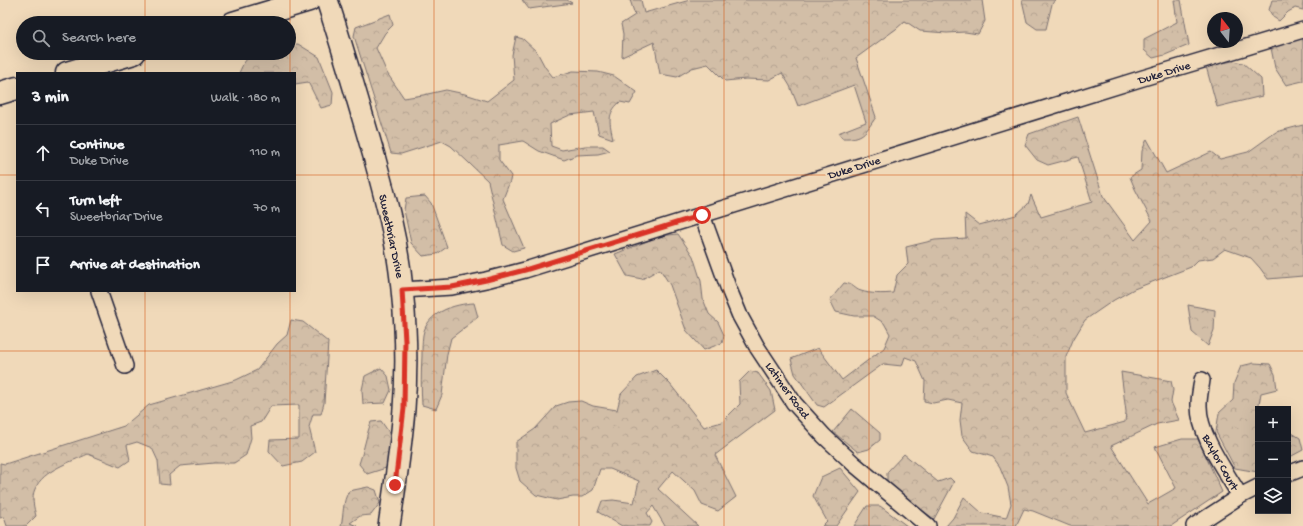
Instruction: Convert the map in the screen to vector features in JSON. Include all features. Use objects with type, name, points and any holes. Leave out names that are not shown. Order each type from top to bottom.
[{"type":"main road","points":[[256,16],[309,0]]},
{"type":"main road","points":[[71,72],[111,60]]},
{"type":"main road","points":[[0,93],[16,88]]},
{"type":"street","name":"Sweetbriar Drive","points":[[328,0],[381,182],[398,253],[405,341],[404,408],[389,526]]},
{"type":"street","name":"Duke Drive","points":[[402,290],[452,287],[525,270],[1142,78],[1303,30]]},
{"type":"street","name":"Latimer Road","points":[[702,215],[740,316],[757,347],[794,403],[824,436],[854,464],[928,526]]},
{"type":"street","points":[[99,292],[125,366]]},
{"type":"street","name":"Baylor Court","points":[[1202,380],[1198,405],[1201,424],[1207,440],[1240,496]]},
{"type":"street","points":[[1291,473],[1303,468]]},
{"type":"street","points":[[1194,526],[1240,496],[1255,488]]},
{"type":"green space","points":[[522,0],[567,0],[572,3],[529,9]]},
{"type":"green space","points":[[630,0],[641,0],[644,13],[690,0],[982,0],[985,21],[978,34],[965,32],[947,33],[920,31],[905,21],[856,58],[876,117],[863,134],[855,137],[842,138],[838,133],[866,122],[854,85],[798,106],[790,86],[782,73],[769,80],[746,79],[725,81],[708,64],[692,68],[677,77],[660,74],[654,42],[622,57],[623,34],[621,24],[635,15]]},
{"type":"green space","points":[[1022,0],[1055,0],[1052,4],[1046,29],[1037,29],[1027,22]]},
{"type":"green space","points":[[1174,0],[1181,0],[1189,45],[1165,55],[1153,58],[1144,50],[1144,39],[1177,22]]},
{"type":"green space","points":[[1272,0],[1303,0],[1303,10],[1295,8],[1288,12],[1279,21],[1273,17],[1269,10]]},
{"type":"green space","points":[[390,14],[393,25],[385,33],[376,48],[387,73],[404,98],[446,90],[487,101],[514,80],[512,55],[516,37],[523,39],[537,52],[545,67],[553,77],[573,71],[598,72],[614,76],[637,92],[630,104],[620,102],[613,111],[610,119],[613,139],[599,134],[594,112],[570,115],[550,124],[551,146],[562,150],[585,146],[603,146],[610,151],[598,154],[577,155],[564,160],[539,151],[523,141],[499,145],[499,160],[511,176],[503,199],[524,248],[513,251],[503,245],[488,181],[451,146],[442,141],[401,154],[391,153],[354,36],[356,27]]},
{"type":"green space","points":[[1303,38],[1303,81],[1286,85],[1275,68],[1271,48]]},
{"type":"green space","points":[[296,44],[319,57],[333,92],[332,105],[321,108],[308,82],[296,84],[296,72],[240,72],[246,60],[296,60]]},
{"type":"green space","points":[[1233,61],[1243,63],[1261,79],[1262,96],[1217,107],[1206,66]]},
{"type":"green space","points":[[1078,117],[1103,196],[1135,240],[1152,221],[1130,177],[1141,170],[1142,151],[1147,139],[1166,173],[1211,152],[1220,159],[1248,152],[1276,132],[1303,125],[1303,276],[1268,279],[1251,258],[1225,249],[1213,258],[1198,260],[1191,267],[1134,289],[1114,300],[1085,320],[1073,340],[1066,357],[1066,393],[1085,433],[1125,422],[1126,412],[1121,372],[1171,381],[1173,390],[1171,402],[1179,420],[1157,424],[1111,446],[1148,504],[1176,488],[1155,447],[1182,439],[1198,439],[1222,492],[1171,526],[1070,526],[1033,511],[1024,509],[1016,526],[946,526],[953,518],[964,497],[982,513],[1006,518],[1011,504],[1008,487],[1000,467],[993,457],[973,451],[962,436],[960,420],[962,403],[948,400],[933,403],[924,401],[925,381],[916,361],[905,357],[902,366],[883,364],[824,407],[817,405],[795,374],[791,359],[818,348],[842,380],[884,348],[890,334],[884,323],[873,316],[854,316],[836,312],[830,300],[844,283],[850,284],[865,292],[877,294],[893,293],[897,275],[908,264],[906,247],[935,240],[966,238],[965,214],[979,225],[1016,215],[1028,204],[1031,195],[1041,217],[1092,202],[1078,157],[1048,165],[1037,160],[1025,145],[1029,134]]},
{"type":"green space","points":[[425,196],[431,203],[447,247],[437,254],[423,256],[411,243],[404,210],[406,198]]},
{"type":"green space","points":[[678,234],[693,256],[701,281],[703,299],[709,314],[718,322],[724,335],[722,343],[704,350],[686,330],[670,285],[660,269],[642,279],[627,276],[615,254],[660,236]]},
{"type":"green space","points":[[474,303],[478,317],[451,338],[447,354],[442,395],[436,409],[422,405],[422,346],[423,335],[426,327],[430,320],[442,311],[458,305]]},
{"type":"green space","points":[[1188,305],[1215,310],[1214,330],[1208,346],[1192,332]]},
{"type":"green space","points":[[291,320],[303,322],[328,342],[324,403],[321,414],[313,414],[309,427],[315,452],[302,462],[283,466],[269,451],[270,440],[299,439],[299,405],[271,406],[261,422],[250,426],[251,438],[246,455],[234,463],[180,466],[169,475],[170,485],[160,484],[158,461],[152,448],[137,442],[127,445],[130,460],[120,467],[88,454],[58,467],[44,477],[39,482],[34,492],[33,499],[36,516],[26,526],[7,526],[4,517],[0,518],[0,463],[5,464],[124,426],[149,405],[236,380],[257,370],[277,344],[287,335]]},
{"type":"green space","points":[[1254,363],[1270,364],[1275,374],[1277,389],[1261,393],[1259,406],[1255,406],[1255,471],[1235,468],[1216,432],[1219,413],[1233,400],[1234,383],[1241,366]]},
{"type":"green space","points":[[381,368],[388,376],[391,390],[385,403],[363,404],[362,390],[365,376]]},
{"type":"green space","points":[[656,370],[670,384],[704,427],[722,422],[740,404],[739,382],[750,371],[758,373],[771,391],[775,410],[715,455],[736,497],[718,511],[702,505],[695,491],[673,471],[658,489],[698,526],[665,526],[653,506],[647,513],[652,522],[650,526],[622,526],[598,512],[602,501],[613,500],[634,503],[639,481],[610,469],[600,469],[593,490],[582,497],[557,500],[536,495],[520,481],[516,468],[516,442],[535,429],[556,406],[568,402],[581,401],[593,406],[617,410],[621,394],[637,377]]},
{"type":"green space","points":[[852,409],[880,433],[880,440],[869,449],[858,452],[833,432]]},
{"type":"green space","points":[[381,421],[388,431],[394,448],[386,468],[367,474],[359,464],[371,422]]},
{"type":"green space","points":[[1291,433],[1300,438],[1303,450],[1291,456]]},
{"type":"green space","points":[[904,454],[938,482],[950,478],[954,482],[934,519],[887,485],[887,472]]},
{"type":"green space","points":[[840,468],[860,492],[836,526],[822,526],[827,521],[813,496],[821,477]]},
{"type":"green space","points":[[368,487],[376,490],[380,503],[371,515],[360,516],[350,523],[357,526],[341,526],[344,504],[349,491]]},
{"type":"green space","points":[[867,506],[880,506],[907,526],[854,526]]},
{"type":"route","points":[[395,485],[404,408],[405,341],[402,290],[452,287],[486,280],[525,270],[702,215]]}]
